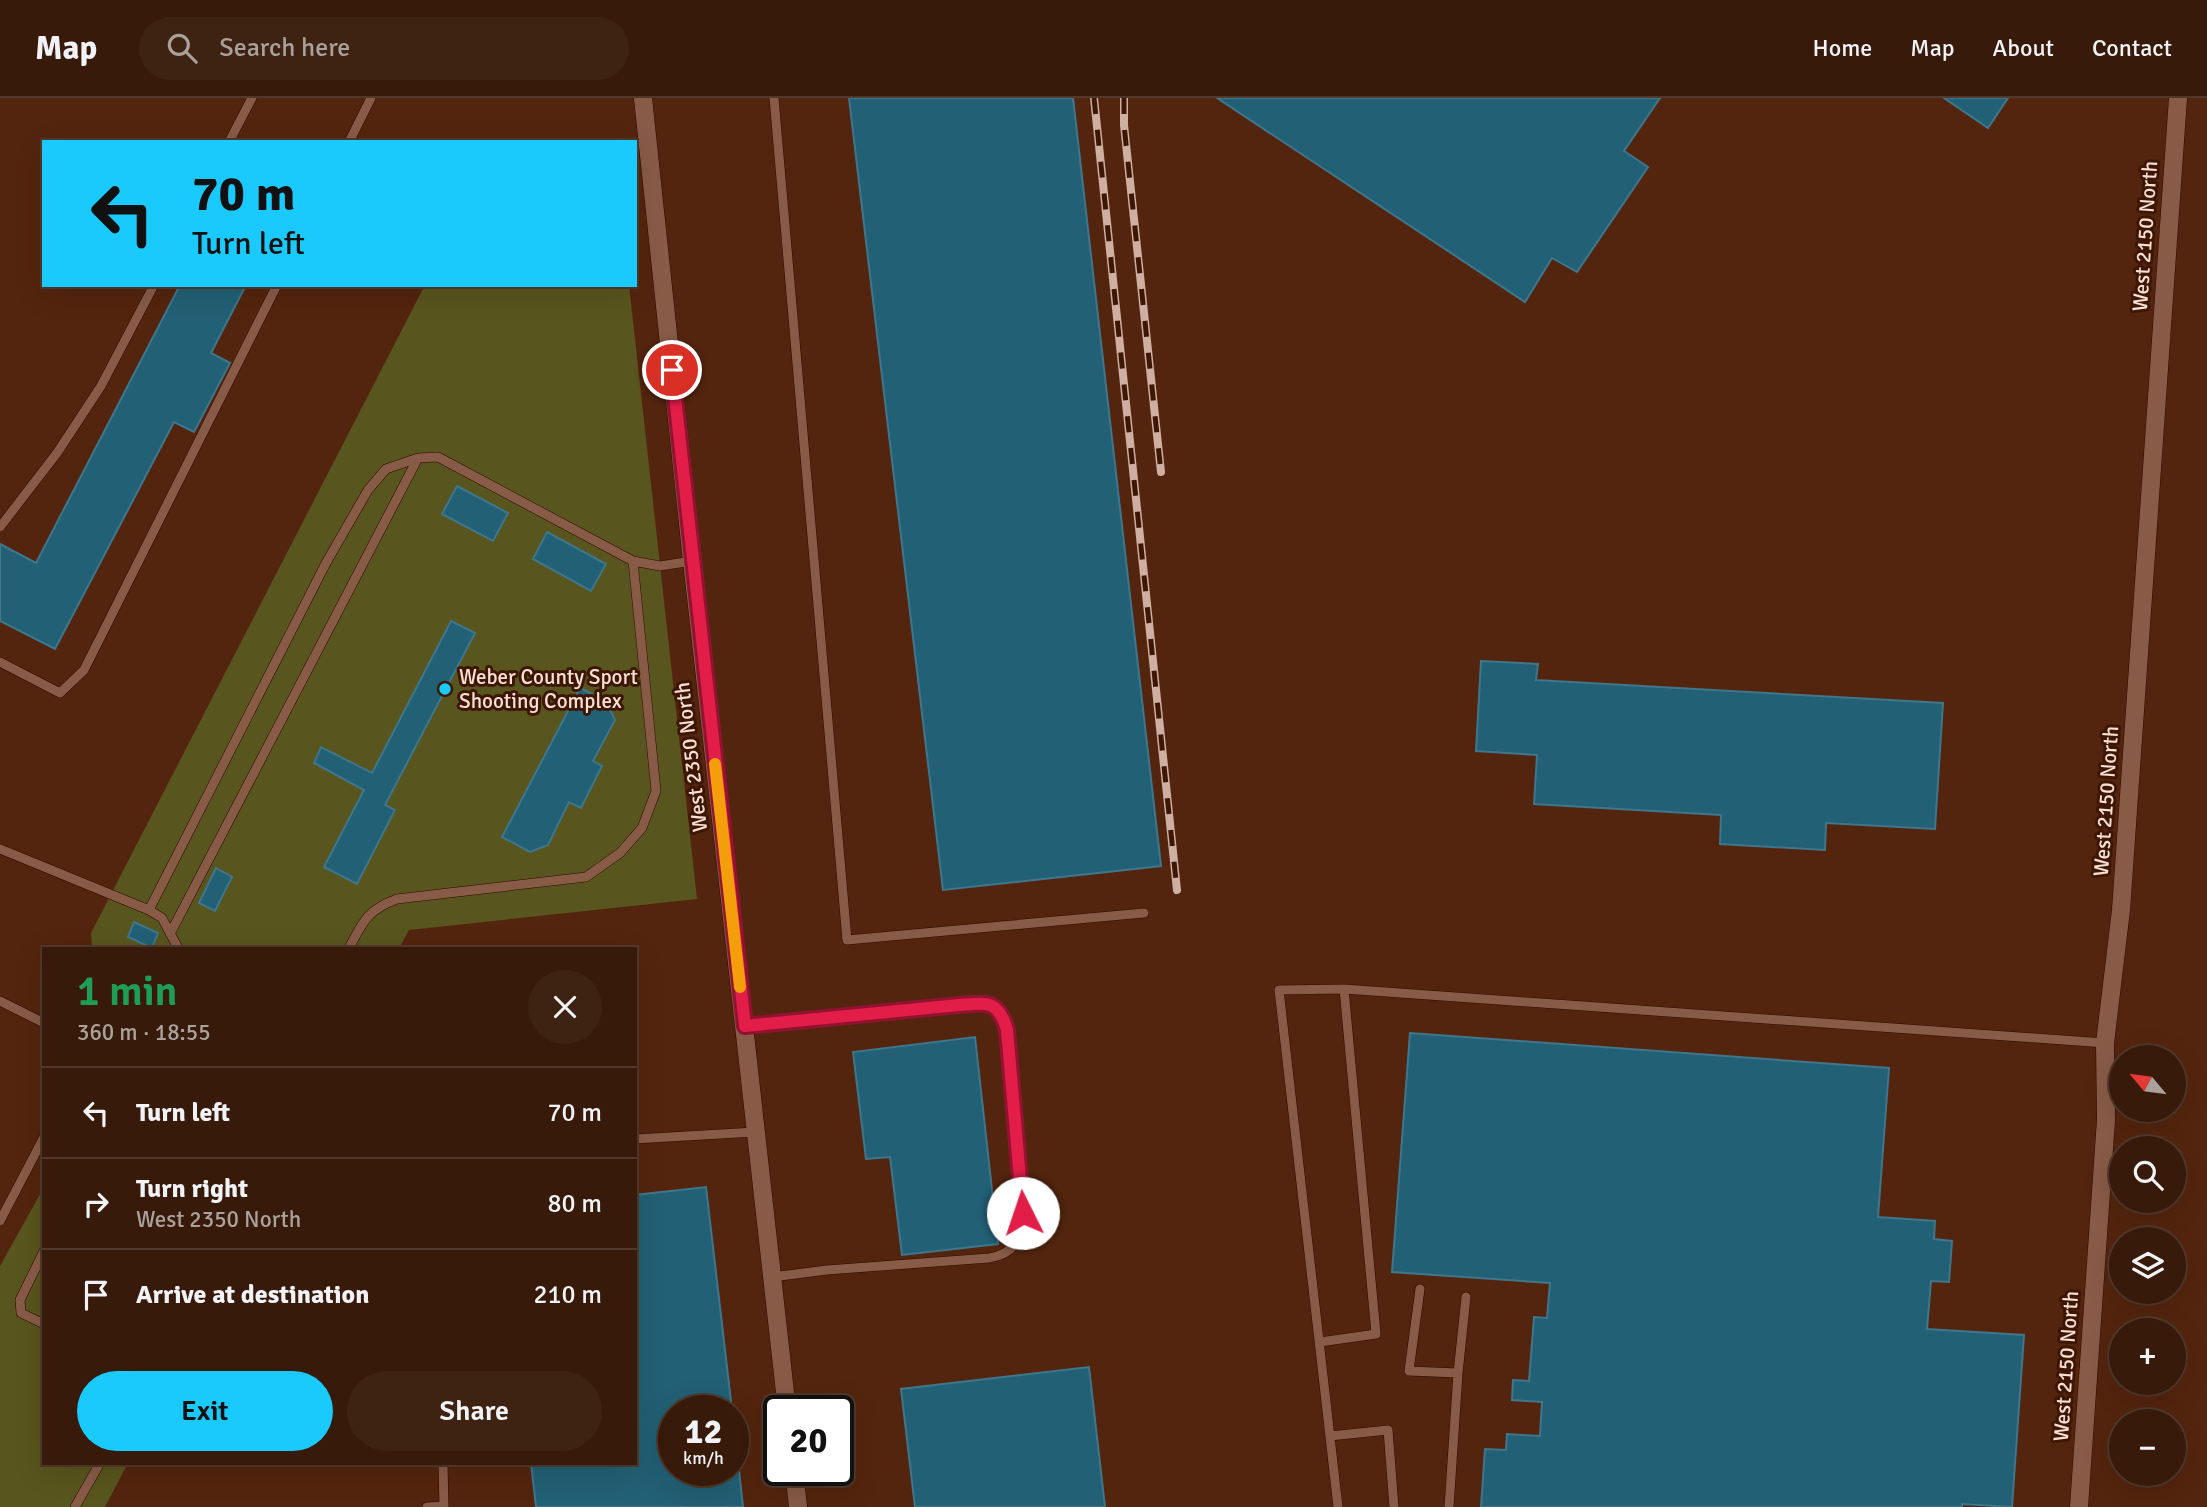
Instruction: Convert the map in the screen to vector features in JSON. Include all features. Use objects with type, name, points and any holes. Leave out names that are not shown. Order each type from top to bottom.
[{"type":"street","name":"West 2350 North","points":[[643,98],[785,1395]]},
{"type":"street","name":"West 2150 North","points":[[2079,1507],[2106,1120],[2105,1043],[2121,910],[2178,98]]},
{"type":"street","points":[[796,1486],[798,1507]]},
{"type":"lane","points":[[230,140],[252,98]]},
{"type":"lane","points":[[350,140],[371,98]]},
{"type":"lane","points":[[774,98],[846,940],[1144,913]]},
{"type":"lane","points":[[0,527],[57,453],[101,386],[153,287]]},
{"type":"lane","points":[[0,662],[60,693],[83,670],[276,287]]},
{"type":"lane","points":[[149,910],[326,563],[368,490],[386,469],[418,458],[438,457],[633,561],[660,566],[692,561]]},
{"type":"lane","points":[[171,932],[418,458]]},
{"type":"lane","points":[[350,947],[364,919],[377,906],[397,899],[586,877],[620,853],[642,828],[656,791],[633,561]]},
{"type":"lane","points":[[0,849],[149,910],[162,918],[178,947]]},
{"type":"lane","points":[[1320,1342],[1376,1334],[1344,989]]},
{"type":"lane","points":[[1338,1507],[1279,990],[1344,989],[2105,1043]]},
{"type":"lane","points":[[0,1001],[42,1022]]},
{"type":"lane","points":[[745,1026],[981,1003],[1000,1010],[1007,1030],[1023,1213],[1020,1235],[1010,1251],[1003,1256],[989,1258],[827,1270],[772,1277]]},
{"type":"lane","points":[[637,1139],[755,1132]]},
{"type":"lane","points":[[0,1221],[42,1141]]},
{"type":"lane","points":[[42,1255],[20,1300],[21,1313],[42,1323]]},
{"type":"lane","points":[[1420,1289],[1409,1371],[1458,1373]]},
{"type":"lane","points":[[1449,1507],[1466,1297]]},
{"type":"lane","points":[[1330,1436],[1388,1430],[1394,1507]]},
{"type":"lane","points":[[75,1507],[99,1465]]},
{"type":"lane","points":[[427,1507],[444,1507],[443,1465]]},
{"type":"shaded area","points":[[0,98],[2207,98],[2207,1507],[0,1507]]},
{"type":"shaded area","name":"Weber County Sport Shooting Complex","points":[[424,287],[629,287],[697,899],[409,930],[400,947],[92,947],[91,933]]},
{"type":"shaded area","points":[[42,1191],[42,1465],[127,1465],[105,1507],[0,1507],[0,1266]]},
{"type":"building","points":[[849,98],[1073,98],[1161,866],[943,890]]},
{"type":"building","points":[[1217,98],[1660,98],[1624,151],[1648,167],[1577,272],[1552,258],[1525,302]]},
{"type":"building","points":[[1944,98],[2008,98],[1988,128]]},
{"type":"building","points":[[179,287],[245,287],[211,353],[230,363],[194,432],[174,422],[55,649],[0,621],[0,544],[36,563]]},
{"type":"building","points":[[457,486],[508,513],[493,541],[442,514]]},
{"type":"building","points":[[547,532],[606,564],[591,591],[533,559]]},
{"type":"building","points":[[451,621],[475,633],[385,805],[395,810],[357,884],[324,867],[364,790],[314,763],[321,747],[372,773]]},
{"type":"building","points":[[1481,661],[1538,664],[1536,680],[1943,703],[1935,829],[1826,823],[1825,850],[1720,844],[1721,815],[1534,804],[1537,755],[1476,751]]},
{"type":"building","name":"Weber County Sport Shooting Complex","points":[[580,688],[606,701],[615,720],[593,761],[602,766],[581,808],[569,802],[548,845],[530,852],[502,837]]},
{"type":"building","points":[[216,868],[232,877],[215,911],[199,903]]},
{"type":"building","points":[[134,922],[158,933],[152,947],[128,937]]},
{"type":"building","points":[[1410,1033],[1889,1068],[1878,1217],[1935,1221],[1934,1239],[1952,1241],[1949,1282],[1931,1281],[1927,1329],[2024,1335],[2012,1507],[1962,1504],[1962,1507],[1481,1507],[1485,1449],[1506,1450],[1507,1434],[1540,1436],[1542,1402],[1512,1400],[1513,1380],[1529,1381],[1534,1317],[1547,1318],[1550,1283],[1392,1272]]},
{"type":"building","points":[[975,1037],[998,1244],[902,1255],[890,1157],[866,1159],[853,1052]]},
{"type":"building","points":[[706,1187],[730,1395],[658,1395],[658,1486],[741,1486],[743,1507],[536,1507],[531,1465],[637,1465],[637,1195]]},
{"type":"building","points":[[1089,1367],[1105,1507],[915,1507],[901,1389]]},
{"type":"railway","points":[[1094,98],[1177,890]]},
{"type":"railway","points":[[1124,98],[1124,125],[1161,472]]},
{"type":"slow traffic","points":[[715,764],[740,987]]},
{"type":"place","name":"Weber County Sport Shooting Complex","points":[[445,689]]},
{"type":"route","points":[[672,370],[745,1026],[981,1003],[1000,1010],[1007,1030],[1023,1213]]}]
